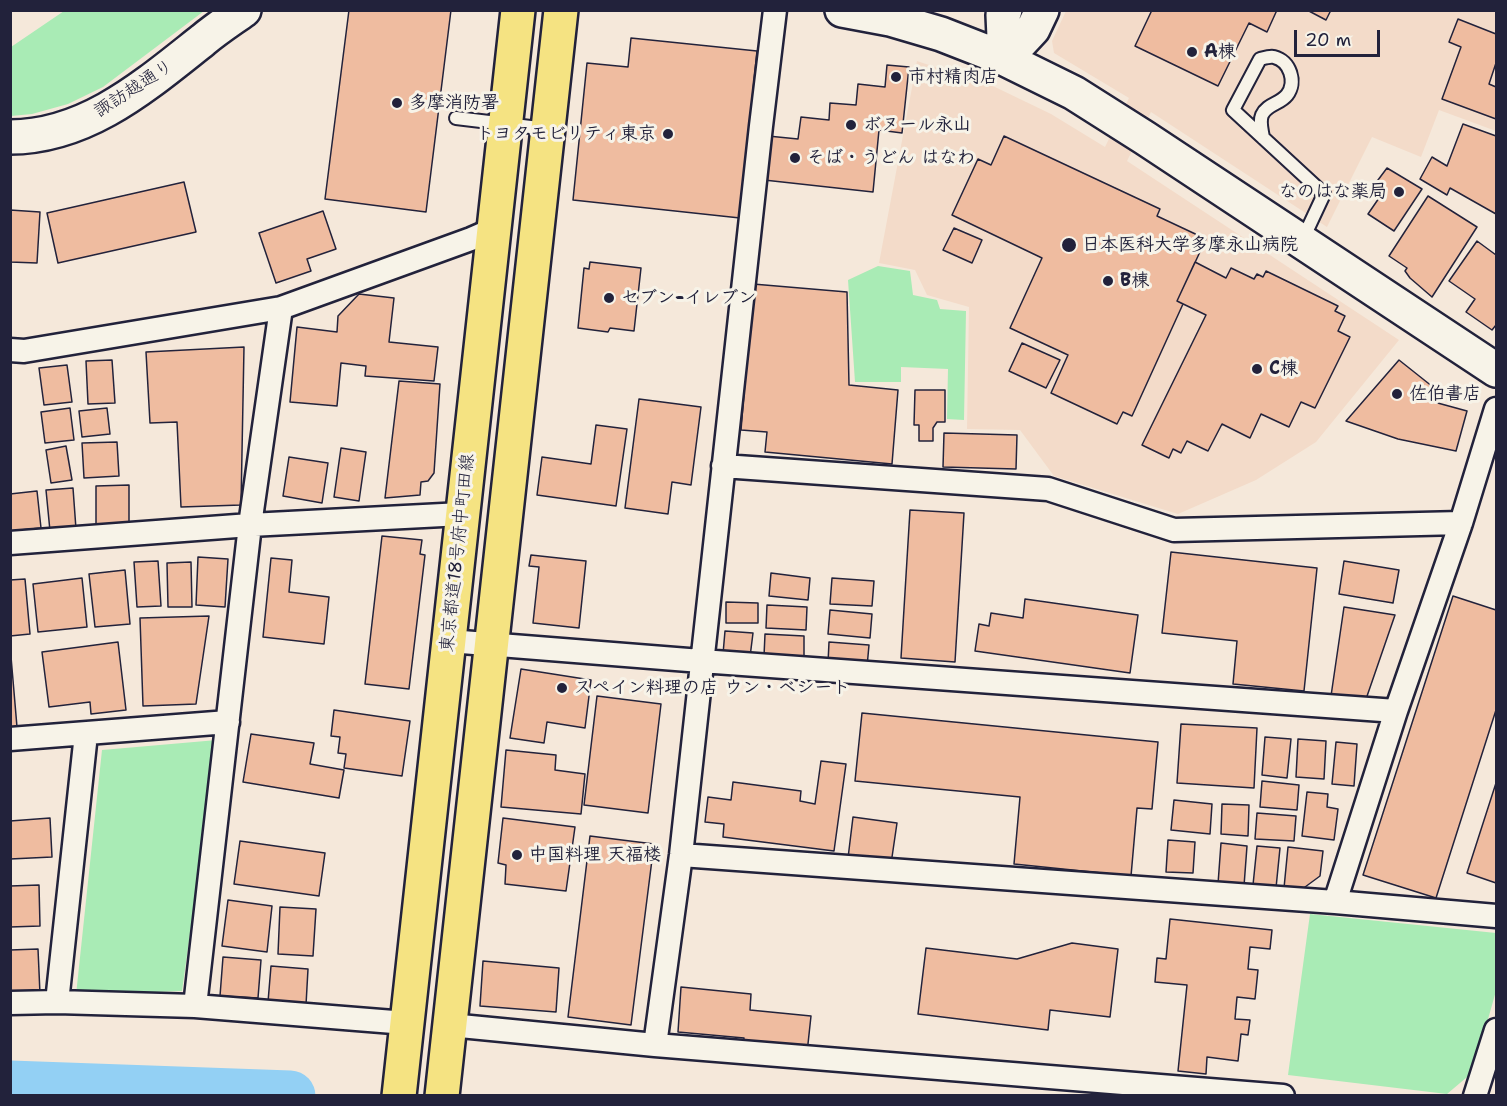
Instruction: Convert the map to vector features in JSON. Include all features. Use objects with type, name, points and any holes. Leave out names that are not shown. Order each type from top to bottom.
[{"type":"main road","name":"東京都道18号府中町田線","points":[[399,1095],[518,10]]},
{"type":"main road","points":[[442,1095],[561,10]]},
{"type":"street","name":"諏訪越通り","points":[[10,137],[26,137],[73,126],[114,106],[162,73],[244,10]]},
{"type":"street","points":[[655,1045],[681,855],[775,10]]},
{"type":"street","points":[[842,10],[890,19],[941,34],[1005,58],[1074,93],[1497,370]]},
{"type":"street","points":[[1005,10],[1003,15],[1005,58]]},
{"type":"street","points":[[1005,58],[1033,29],[1042,10]]},
{"type":"street","points":[[10,350],[24,351],[281,308],[494,229]]},
{"type":"street","points":[[195,1006],[250,525],[281,308]]},
{"type":"street","points":[[1335,902],[1497,409]]},
{"type":"street","points":[[723,466],[1048,489],[1174,530],[1461,523]]},
{"type":"street","points":[[10,543],[250,525],[462,514]]},
{"type":"street","points":[[449,641],[1396,711]]},
{"type":"street","points":[[10,739],[228,722]]},
{"type":"street","points":[[57,1002],[86,734]]},
{"type":"street","points":[[681,855],[1335,902],[1497,916]]},
{"type":"street","points":[[10,1003],[195,1006],[405,1033]]},
{"type":"street","points":[[1475,1095],[1497,1030]]},
{"type":"street","points":[[449,1037],[655,1045],[1283,1095]]},
{"type":"lane","points":[[1263,138],[1260,124],[1262,113],[1269,106],[1280,102],[1288,94],[1293,84],[1286,64],[1273,57],[1260,59],[1233,110],[1263,138],[1324,194],[1302,241]]},
{"type":"lane","points":[[456,118],[548,129]]},
{"type":"shaded area","name":"日本医科大学多摩永山病院","points":[[1066,11],[1496,11],[1496,131],[1439,110],[1421,157],[1372,137],[1327,227],[1151,112],[1127,161],[1399,340],[1316,442],[1256,480],[1178,514],[1054,476],[1020,430],[967,429],[969,307],[927,295],[915,270],[879,263],[917,61],[995,87],[1051,114],[1105,147],[1129,98],[1054,53],[1052,41]]},
{"type":"green space","points":[[64,11],[204,11],[103,87],[68,104],[32,114],[11,116],[11,47]]},
{"type":"green space","points":[[878,266],[910,271],[913,295],[937,300],[940,309],[966,311],[964,420],[947,419],[948,369],[901,367],[901,382],[855,382],[848,280]]},
{"type":"green space","points":[[217,740],[182,991],[76,995],[102,750]]},
{"type":"green space","points":[[1310,914],[1496,933],[1496,991],[1473,1072],[1447,1094],[1288,1075]]},
{"type":"building","points":[[349,10],[451,10],[426,212],[325,199]]},
{"type":"building","name":"A棟","points":[[1152,10],[1277,10],[1267,32],[1249,23],[1218,86],[1135,46]]},
{"type":"building","points":[[1307,10],[1331,10],[1326,20]]},
{"type":"building","points":[[1458,19],[1496,34],[1496,63],[1489,84],[1496,87],[1496,119],[1442,99],[1461,47],[1449,42]]},
{"type":"building","points":[[631,38],[757,51],[740,218],[573,200],[587,63],[628,67]]},
{"type":"building","name":"ボヌール永山","points":[[887,65],[909,67],[902,133],[879,130],[873,192],[764,180],[768,136],[798,139],[801,117],[829,120],[830,103],[856,105],[858,84],[885,87]]},
{"type":"building","points":[[1463,124],[1496,136],[1496,214],[1450,188],[1447,195],[1420,179],[1432,157],[1447,166]]},
{"type":"building","name":"B棟","points":[[1004,136],[1160,209],[1157,216],[1206,239],[1177,301],[1183,304],[1132,416],[1123,412],[1117,424],[1051,393],[1068,355],[1010,328],[1042,258],[952,215],[978,159],[991,165]]},
{"type":"building","points":[[1387,168],[1422,189],[1394,231],[1368,214],[1379,198],[1369,192]]},
{"type":"building","points":[[184,182],[196,232],[58,263],[47,213]]},
{"type":"building","points":[[1428,196],[1477,227],[1432,297],[1410,278],[1405,271],[1407,268],[1389,256]]},
{"type":"building","points":[[10,210],[40,212],[37,263],[10,262]]},
{"type":"building","points":[[323,211],[336,249],[307,259],[311,271],[276,283],[259,233]]},
{"type":"building","points":[[954,228],[982,240],[972,263],[943,250]]},
{"type":"building","points":[[1477,241],[1496,255],[1496,325],[1492,330],[1466,312],[1475,299],[1449,281]]},
{"type":"building","name":"セブン-イレブン","points":[[590,262],[641,268],[634,331],[610,328],[608,332],[578,328],[584,268],[589,269]]},
{"type":"building","name":"C棟","points":[[1195,262],[1226,278],[1231,268],[1254,279],[1257,274],[1263,277],[1266,271],[1338,306],[1335,311],[1345,316],[1338,331],[1350,337],[1315,408],[1301,402],[1289,427],[1261,414],[1250,438],[1222,424],[1208,451],[1187,441],[1181,453],[1173,449],[1169,458],[1142,445],[1206,315],[1177,301]]},
{"type":"building","points":[[753,284],[847,292],[849,385],[898,390],[892,464],[765,452],[767,432],[741,430]]},
{"type":"building","points":[[359,294],[394,298],[389,342],[438,347],[434,381],[365,376],[366,366],[341,363],[337,406],[290,402],[297,327],[337,332],[338,316]]},
{"type":"building","points":[[1022,343],[1060,360],[1046,388],[1009,371]]},
{"type":"building","points":[[244,347],[241,505],[181,507],[177,422],[150,423],[146,352]]},
{"type":"building","points":[[112,360],[115,403],[88,404],[86,361]]},
{"type":"building","points":[[1399,360],[1433,387],[1423,399],[1467,411],[1456,451],[1398,439],[1346,421]]},
{"type":"building","points":[[67,365],[72,402],[44,405],[39,368]]},
{"type":"building","points":[[399,381],[440,384],[434,473],[428,481],[421,482],[420,495],[385,498]]},
{"type":"building","points":[[915,390],[945,390],[945,422],[937,422],[933,428],[933,441],[919,441],[919,425],[914,425]]},
{"type":"building","points":[[639,399],[701,407],[691,485],[672,482],[668,514],[625,508]]},
{"type":"building","points":[[70,408],[74,440],[45,443],[41,412]]},
{"type":"building","points":[[107,408],[110,434],[82,437],[79,411]]},
{"type":"building","points":[[596,425],[627,429],[616,506],[537,495],[542,457],[591,464]]},
{"type":"building","points":[[944,433],[1017,435],[1016,469],[943,467]]},
{"type":"building","points":[[117,442],[119,476],[84,478],[82,443]]},
{"type":"building","points":[[66,446],[72,480],[51,483],[46,450]]},
{"type":"building","points":[[341,448],[366,452],[359,501],[334,497]]},
{"type":"building","points":[[289,457],[328,463],[322,503],[283,496]]},
{"type":"building","points":[[129,485],[129,524],[96,525],[96,486]]},
{"type":"building","points":[[73,488],[76,529],[50,531],[46,490]]},
{"type":"building","points":[[37,491],[41,528],[10,531],[10,494]]},
{"type":"building","points":[[910,510],[964,513],[955,662],[901,658]]},
{"type":"building","points":[[382,536],[422,540],[420,554],[425,555],[409,689],[365,684]]},
{"type":"building","points":[[1171,552],[1317,568],[1304,691],[1233,684],[1237,641],[1162,633]]},
{"type":"building","points":[[531,555],[586,561],[579,628],[533,623],[539,567],[529,566]]},
{"type":"building","points":[[198,557],[228,559],[225,607],[196,605]]},
{"type":"building","points":[[271,558],[292,560],[289,592],[329,597],[324,644],[263,637]]},
{"type":"building","points":[[158,561],[161,606],[137,607],[134,562]]},
{"type":"building","points":[[1344,561],[1399,570],[1393,603],[1339,594]]},
{"type":"building","points":[[191,562],[192,607],[168,607],[167,563]]},
{"type":"building","points":[[125,570],[130,624],[95,627],[89,574]]},
{"type":"building","points":[[771,573],[810,578],[808,600],[769,596]]},
{"type":"building","points":[[82,578],[87,627],[38,632],[33,584]]},
{"type":"building","points":[[832,578],[874,581],[872,606],[830,604]]},
{"type":"building","points":[[25,579],[30,634],[10,636],[10,580]]},
{"type":"building","points":[[1453,596],[1496,610],[1496,710],[1436,898],[1363,875]]},
{"type":"building","points":[[1025,599],[1138,615],[1130,673],[975,651],[979,624],[989,626],[991,613],[1023,618]]},
{"type":"building","points":[[726,602],[758,603],[758,623],[726,623]]},
{"type":"building","points":[[767,605],[807,607],[806,630],[766,628]]},
{"type":"building","points":[[1344,607],[1395,615],[1365,702],[1331,696]]},
{"type":"building","points":[[830,610],[872,614],[870,638],[828,634]]},
{"type":"building","points":[[209,616],[196,704],[143,706],[140,618]]},
{"type":"building","points":[[725,631],[753,633],[750,657],[723,654]]},
{"type":"building","points":[[765,634],[804,636],[804,658],[764,656]]},
{"type":"building","points":[[118,642],[126,710],[91,714],[90,702],[49,707],[42,652]]},
{"type":"building","points":[[829,642],[869,645],[867,667],[828,663]]},
{"type":"building","points":[[10,645],[17,727],[10,728]]},
{"type":"building","points":[[521,669],[591,680],[585,728],[547,722],[544,743],[510,738]]},
{"type":"building","points":[[597,696],[661,704],[648,813],[584,805]]},
{"type":"building","points":[[334,710],[410,721],[402,776],[344,768],[346,754],[338,753],[340,737],[331,736]]},
{"type":"building","points":[[862,713],[1158,742],[1152,809],[1137,808],[1131,876],[1014,864],[1020,797],[855,781]]},
{"type":"building","points":[[1181,724],[1257,728],[1254,788],[1177,783]]},
{"type":"building","points":[[251,734],[314,743],[310,764],[344,770],[339,798],[243,782]]},
{"type":"building","points":[[1265,737],[1291,739],[1287,778],[1262,775]]},
{"type":"building","points":[[1298,739],[1326,741],[1324,779],[1296,777]]},
{"type":"building","points":[[1336,742],[1357,744],[1354,786],[1332,784]]},
{"type":"building","points":[[506,750],[556,755],[555,770],[585,774],[581,814],[501,807]]},
{"type":"building","points":[[821,761],[846,764],[834,851],[723,837],[724,824],[705,822],[708,797],[731,800],[733,782],[801,791],[800,801],[815,804]]},
{"type":"building","points":[[1262,781],[1299,785],[1297,810],[1260,807]]},
{"type":"building","points":[[1496,783],[1496,883],[1467,873]]},
{"type":"building","points":[[1307,792],[1328,794],[1327,807],[1338,809],[1334,840],[1302,836]]},
{"type":"building","points":[[1174,800],[1212,804],[1210,834],[1171,830]]},
{"type":"building","points":[[1222,804],[1249,805],[1248,836],[1221,834]]},
{"type":"building","points":[[1257,813],[1296,816],[1294,841],[1255,839]]},
{"type":"building","points":[[853,817],[897,823],[891,864],[848,858]]},
{"type":"building","points":[[50,818],[52,857],[10,859],[10,821]]},
{"type":"building","points":[[503,818],[575,827],[566,891],[505,884],[506,865],[498,863]]},
{"type":"building","points":[[590,836],[654,844],[631,1025],[568,1017]]},
{"type":"building","points":[[1168,840],[1195,842],[1193,873],[1166,872]]},
{"type":"building","points":[[240,841],[325,853],[319,896],[234,884]]},
{"type":"building","points":[[1221,843],[1247,846],[1244,886],[1218,884]]},
{"type":"building","points":[[1257,846],[1280,848],[1276,888],[1253,885]]},
{"type":"building","points":[[1288,847],[1323,851],[1320,876],[1301,890],[1284,888]]},
{"type":"building","points":[[39,885],[40,926],[10,927],[10,886]]},
{"type":"building","points":[[228,900],[272,906],[267,952],[222,946]]},
{"type":"building","points":[[280,907],[316,909],[313,956],[278,954]]},
{"type":"building","points":[[1170,919],[1272,930],[1270,949],[1250,947],[1248,969],[1258,970],[1255,999],[1237,997],[1235,1019],[1250,1020],[1248,1035],[1241,1034],[1238,1061],[1207,1057],[1206,1074],[1178,1071],[1187,985],[1155,982],[1157,958],[1166,959]]},
{"type":"building","points":[[1072,943],[1118,949],[1110,1017],[1050,1010],[1048,1030],[918,1014],[926,948],[1017,959]]},
{"type":"building","points":[[38,949],[40,994],[10,995],[10,950]]},
{"type":"building","points":[[223,957],[261,960],[258,998],[220,996]]},
{"type":"building","points":[[483,961],[559,968],[556,1012],[480,1006]]},
{"type":"building","points":[[271,966],[308,969],[306,1005],[268,1002]]},
{"type":"building","points":[[681,987],[751,994],[750,1010],[811,1016],[807,1053],[743,1047],[744,1038],[678,1032]]},
{"type":"waterway","points":[[10,1086],[290,1096]]},
{"type":"place","name":"A棟","points":[[1192,52]]},
{"type":"place","name":"市村精肉店","points":[[896,77]]},
{"type":"place","name":"多摩消防署","points":[[397,103]]},
{"type":"place","name":"ボヌール永山","points":[[851,125]]},
{"type":"place","name":"トヨタモビリティ東京","points":[[668,134]]},
{"type":"place","name":"そば・うどん はなわ","points":[[795,158]]},
{"type":"place","name":"なのはな薬局","points":[[1399,192]]},
{"type":"place","name":"日本医科大学多摩永山病院","points":[[1069,245]]},
{"type":"place","name":"B棟","points":[[1108,281]]},
{"type":"place","name":"セブン-イレブン","points":[[609,298]]},
{"type":"place","name":"C棟","points":[[1257,369]]},
{"type":"place","name":"佐伯書店","points":[[1397,394]]},
{"type":"place","name":"スペイン料理の店 ウン・ベシート","points":[[562,688]]},
{"type":"place","name":"中国料理 天福楼","points":[[517,855]]}]
